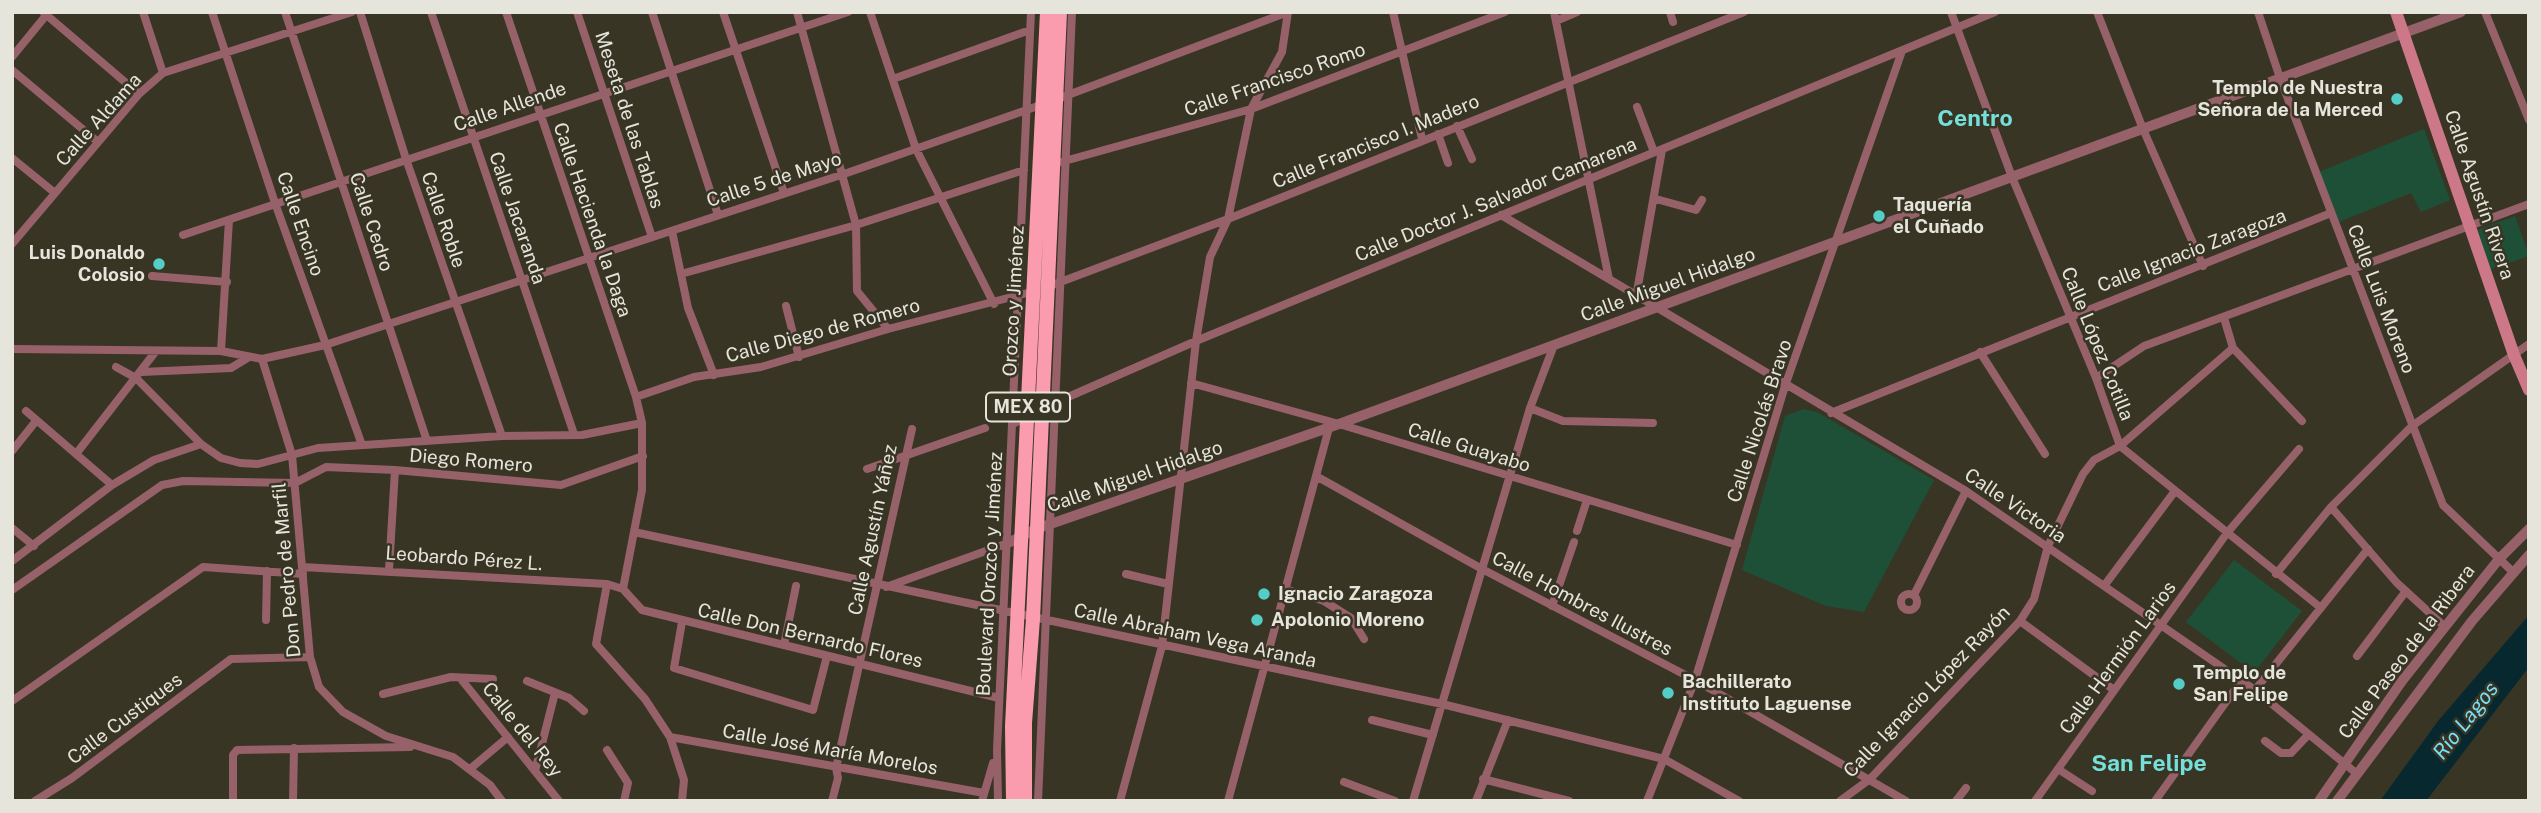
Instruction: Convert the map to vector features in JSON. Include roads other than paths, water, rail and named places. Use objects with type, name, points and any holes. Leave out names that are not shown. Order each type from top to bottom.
[{"type":"highway","name":"Orozco y Jiménez","points":[[1040,289],[1059,163],[1047,12]]},
{"type":"highway","name":"Orozco y Jiménez","points":[[1031,800],[1012,726],[1011,614],[1015,540],[1034,413],[1060,12]]},
{"type":"highway","name":"Orozco y Jiménez","points":[[1031,800],[1025,723],[1039,620],[1042,527],[1034,413]]},
{"type":"main road","name":"Calle Agustín Rivera","points":[[2396,12],[2514,355],[2529,390]]},
{"type":"street","points":[[142,12],[163,74]]},
{"type":"street","name":"Calle Encino","points":[[212,12],[275,203],[362,445]]},
{"type":"street","name":"Calle Cedro","points":[[285,12],[427,441]]},
{"type":"street","name":"Calle Aldama","points":[[13,241],[139,94],[163,74],[352,12]]},
{"type":"street","name":"Calle Roble","points":[[360,12],[406,159],[502,436]]},
{"type":"street","name":"Calle Jacaranda","points":[[431,12],[574,433]]},
{"type":"street","name":"Calle Hacienda la Daga","points":[[506,12],[587,259],[636,397],[642,423],[642,490],[623,589]]},
{"type":"street","name":"Meseta de las Tablas","points":[[577,12],[652,237]]},
{"type":"street","points":[[652,12],[718,215]]},
{"type":"street","points":[[723,12],[784,193]]},
{"type":"street","points":[[797,12],[856,225],[857,291],[888,329]]},
{"type":"street","name":"Calle Allende","points":[[183,234],[848,12]]},
{"type":"street","points":[[870,12],[916,149],[994,304]]},
{"type":"street","name":"Boulevard Orozco y Jiménez","points":[[1015,540],[1013,424],[1031,12]]},
{"type":"street","name":"Orozco y Jiménez","points":[[1056,100],[1072,12]]},
{"type":"street","points":[[1120,801],[1162,646],[1196,341],[1210,257],[1228,219],[1251,109],[1282,52],[1288,12]]},
{"type":"street","name":"Calle 5 de Mayo","points":[[249,358],[262,359],[325,345],[844,174],[1056,100],[1288,12]]},
{"type":"street","points":[[1393,12],[1422,139]]},
{"type":"street","name":"Calle Francisco Romo","points":[[1059,163],[1251,109],[1505,12]]},
{"type":"street","points":[[1577,12],[1555,17],[1609,279]]},
{"type":"street","points":[[1670,12],[1673,22]]},
{"type":"street","name":"Calle Francisco I. Madero","points":[[1018,297],[1228,219],[1744,12]]},
{"type":"street","name":"Calle López Cotilla","points":[[1951,12],[2012,177],[2096,378],[2120,446],[2321,608]]},
{"type":"street","name":"Calle Doctor J. Salvador Camarena","points":[[1013,424],[1054,402],[1196,341],[1995,12]]},
{"type":"street","points":[[2097,12],[2143,129],[2203,266]]},
{"type":"street","name":"Calle Luis Moreno","points":[[2258,12],[2280,78],[2443,505],[2514,572]]},
{"type":"street","name":"Calle Miguel Hidalgo","points":[[882,586],[1015,540],[1042,527],[1334,426],[2461,12]]},
{"type":"street","points":[[2486,12],[2529,120]]},
{"type":"street","points":[[12,57],[46,13],[139,94]]},
{"type":"street","points":[[893,79],[1030,30]]},
{"type":"street","name":"Calle Nicolás Bravo","points":[[1647,801],[1695,680],[1785,386],[1839,241],[1902,51]]},
{"type":"street","points":[[12,70],[98,142]]},
{"type":"street","points":[[1636,297],[1656,199],[1658,151],[1637,107]]},
{"type":"street","points":[[1457,126],[1472,159]]},
{"type":"street","points":[[1438,134],[1448,163]]},
{"type":"street","points":[[12,158],[55,193]]},
{"type":"street","name":"Orozco y Jiménez","points":[[1042,527],[1054,402],[1061,282],[1059,163]]},
{"type":"street","points":[[681,274],[856,225],[1024,170]]},
{"type":"street","points":[[1656,199],[1696,210],[1702,200]]},
{"type":"street","points":[[2096,378],[2144,346],[2529,204]]},
{"type":"street","name":"Calle Ignacio Zaragoza","points":[[1831,413],[2331,213]]},
{"type":"street","name":"Calle Victoria","points":[[1501,215],[1655,309],[1966,491],[2255,690],[2356,773]]},
{"type":"street","points":[[221,351],[229,220]]},
{"type":"street","points":[[671,230],[688,308],[714,375]]},
{"type":"street","points":[[152,276],[227,282]]},
{"type":"street","name":"Calle Diego de Romero","points":[[636,397],[694,377],[799,357],[888,329],[1018,297]]},
{"type":"street","points":[[786,306],[799,357]]},
{"type":"street","points":[[2224,318],[2233,348],[2302,421]]},
{"type":"street","points":[[2276,574],[2331,507],[2412,426],[2529,344]]},
{"type":"street","points":[[1413,801],[1530,408],[1554,345]]},
{"type":"street","name":"Calle Ignacio López Rayón","points":[[1840,801],[1870,779],[2020,621],[2034,599],[2048,546],[2083,474],[2094,460],[2120,446],[2233,348]]},
{"type":"street","points":[[12,349],[221,351],[249,358]]},
{"type":"street","points":[[76,454],[156,351]]},
{"type":"street","points":[[1980,352],[2045,454]]},
{"type":"street","points":[[116,368],[139,375],[231,368],[249,358]]},
{"type":"street","name":"Don Pedro de Marfil","points":[[262,359],[292,455],[310,657],[319,687],[342,712],[386,736],[453,757],[490,785],[502,801]]},
{"type":"street","points":[[139,375],[201,444],[220,457],[240,463],[258,464],[318,448],[502,436],[582,435],[642,423]]},
{"type":"street","name":"Calle Guayabo","points":[[1191,383],[1737,545]]},
{"type":"street","points":[[1530,408],[1563,421],[1653,423]]},
{"type":"street","points":[[26,411],[112,485]]},
{"type":"street","points":[[12,451],[36,421]]},
{"type":"street","points":[[1228,801],[1316,476],[1334,426]]},
{"type":"street","points":[[867,468],[985,428]]},
{"type":"street","name":"Calle Agustín Yáñez","points":[[832,801],[838,778],[836,768],[860,663],[882,586],[912,429]]},
{"type":"street","points":[[12,561],[112,485],[154,460],[201,444]]},
{"type":"street","name":"Calle Hermión Larios","points":[[2035,801],[2227,533],[2299,449]]},
{"type":"street","name":"Diego Romero","points":[[295,483],[326,467],[395,470],[561,485],[643,456]]},
{"type":"street","points":[[389,570],[395,470]]},
{"type":"street","name":"Calle Hombres Ilustres","points":[[1316,476],[1482,569],[1695,680],[1906,801]]},
{"type":"street","points":[[12,590],[162,485],[183,481],[295,483]]},
{"type":"street","points":[[1914,595],[1966,491]]},
{"type":"street","points":[[2104,586],[2175,491]]},
{"type":"street","points":[[1577,531],[1587,500]]},
{"type":"street","points":[[2331,507],[2406,591],[2445,627]]},
{"type":"street","points":[[12,528],[34,546]]},
{"type":"street","name":"Calle Paseo de la Ribera","points":[[2319,801],[2402,681],[2499,559],[2529,529]]},
{"type":"street","name":"Calle Abraham Vega Aranda","points":[[634,532],[1508,720],[1664,758],[1739,801]]},
{"type":"street","points":[[1552,606],[1574,542]]},
{"type":"street","points":[[2255,690],[2368,549]]},
{"type":"street","name":"Calle Paseo de la Ribera","points":[[2337,801],[2472,621],[2529,555]]},
{"type":"street","name":"Leobardo Pérez L.","points":[[12,701],[203,567],[267,571],[389,570],[607,584],[623,589]]},
{"type":"street","points":[[266,620],[267,571]]},
{"type":"street","points":[[1126,574],[1168,584]]},
{"type":"street","points":[[607,584],[596,644],[645,699],[670,737],[684,780],[682,801]]},
{"type":"street","points":[[784,645],[796,586]]},
{"type":"street","name":"Calle Don Bernardo Flores","points":[[623,589],[642,610],[682,622],[999,698]]},
{"type":"street","points":[[1285,589],[1324,601],[1351,618],[1364,639]]},
{"type":"street","points":[[2357,656],[2406,591]]},
{"type":"street","name":"Boulevard Orozco y Jiménez","points":[[998,801],[999,698],[1011,614]]},
{"type":"street","points":[[2020,621],[2114,690]]},
{"type":"street","points":[[682,622],[674,668],[813,710],[827,656]]},
{"type":"street","name":"Calle Custiques","points":[[35,801],[72,778],[231,659],[310,657]]},
{"type":"street","points":[[383,694],[452,677],[492,679]]},
{"type":"street","name":"Calle del Rey","points":[[461,679],[559,801]]},
{"type":"street","points":[[527,681],[569,698],[584,711]]},
{"type":"street","points":[[2155,801],[2241,681]]},
{"type":"street","points":[[535,771],[555,693]]},
{"type":"street","points":[[1372,720],[1433,735]]},
{"type":"street","points":[[1476,801],[1508,720]]},
{"type":"street","points":[[2265,741],[2281,752],[2291,753],[2308,735]]},
{"type":"street","points":[[470,769],[508,737]]},
{"type":"street","name":"Calle José María Morelos","points":[[670,737],[983,797]]},
{"type":"street","points":[[233,801],[233,755],[237,750],[420,747]]},
{"type":"street","points":[[293,801],[294,748]]},
{"type":"street","points":[[607,750],[628,783],[624,801]]},
{"type":"street","points":[[983,797],[997,750]]},
{"type":"street","points":[[2058,769],[2092,790]]},
{"type":"street","points":[[1483,779],[1569,801]]},
{"type":"street","points":[[1344,782],[1395,801]]},
{"type":"street","points":[[1956,801],[1966,788]]},
{"type":"water","name":"Río Lagos","points":[[2529,615],[2529,667],[2426,801],[2380,801],[2438,721]]},
{"type":"place","name":"Templo de Nuestra Señora de la Merced","points":[[2397,99]]},
{"type":"place","name":"Taquería el Cuñado","points":[[1879,216]]},
{"type":"place","name":"Luis Donaldo Colosio","points":[[159,264]]},
{"type":"place","name":"Ignacio Zaragoza","points":[[1264,594]]},
{"type":"place","name":"Apolonio Moreno","points":[[1257,620]]},
{"type":"place","name":"Templo de San Felipe","points":[[2179,684]]},
{"type":"place","name":"Bachillerato Instituto Laguense","points":[[1668,693]]},
{"type":"district","name":"Centro","points":[[1975,119]]},
{"type":"district","name":"San Felipe","points":[[2149,764]]}]
